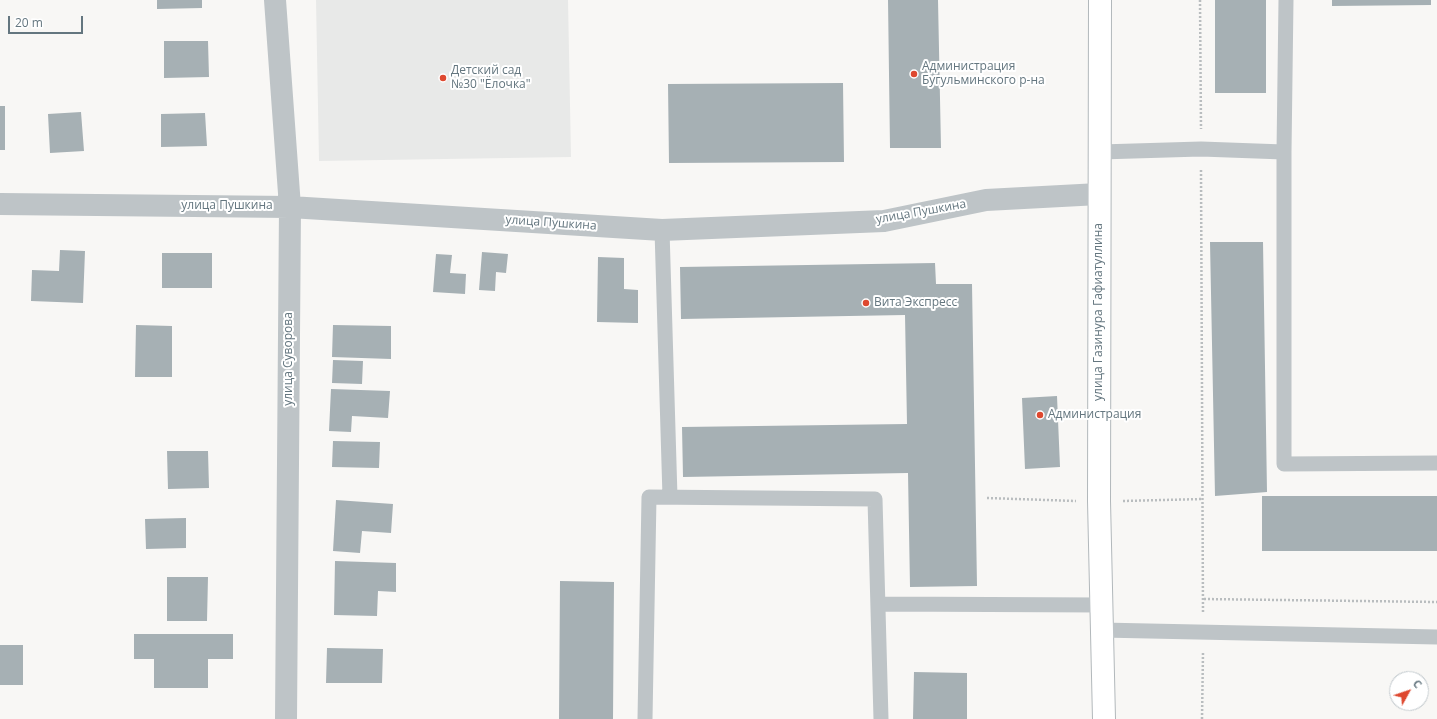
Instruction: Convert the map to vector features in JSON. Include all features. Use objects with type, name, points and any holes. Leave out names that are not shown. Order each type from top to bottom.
[{"type":"main road","name":"улица Газинура Гафиатуллина","points":[[1100,0],[1099,501],[1104,719]]},
{"type":"street","name":"улица Суворова","points":[[275,0],[290,206],[286,719]]},
{"type":"street","name":"улица Пушкина","points":[[0,204],[290,206],[662,230],[884,221],[986,200],[1099,194]]},
{"type":"lane","points":[[1286,0],[1284,152],[1284,464],[1437,463]]},
{"type":"lane","points":[[1100,152],[1201,149],[1284,152]]},
{"type":"lane","points":[[662,230],[670,497]]},
{"type":"lane","points":[[644,719],[649,497],[875,499],[881,719]]},
{"type":"lane","points":[[878,604],[1101,605]]},
{"type":"lane","points":[[1101,630],[1437,637]]},
{"type":"path","points":[[1200,0],[1204,599],[1202,719]]},
{"type":"path","points":[[1204,599],[1437,602]]},
{"type":"shaded area","name":"Детский сад №30 \"Ёлочка\"","points":[[316,0],[568,0],[571,157],[319,161]]},
{"type":"building","points":[[157,0],[202,0],[202,8],[157,9]]},
{"type":"building","name":"Администрация Бугульминского р-на","points":[[888,0],[938,0],[941,148],[890,148]]},
{"type":"building","points":[[1215,0],[1266,0],[1266,93],[1215,93]]},
{"type":"building","points":[[1332,0],[1431,0],[1431,5],[1332,6]]},
{"type":"building","points":[[164,41],[208,41],[209,77],[164,78]]},
{"type":"building","points":[[843,83],[844,162],[669,163],[668,84]]},
{"type":"building","points":[[0,106],[5,106],[5,150],[0,150]]},
{"type":"building","points":[[81,112],[84,151],[50,153],[48,114]]},
{"type":"building","points":[[205,113],[207,146],[161,147],[161,114]]},
{"type":"building","points":[[1210,242],[1263,242],[1267,492],[1215,496]]},
{"type":"building","points":[[60,250],[85,251],[83,303],[31,301],[32,270],[59,271]]},
{"type":"building","points":[[482,252],[508,254],[506,273],[496,272],[495,291],[479,290]]},
{"type":"building","points":[[162,253],[212,253],[212,288],[162,288]]},
{"type":"building","points":[[436,254],[452,255],[450,273],[466,274],[465,294],[433,292]]},
{"type":"building","points":[[598,257],[624,258],[624,289],[638,290],[638,323],[597,322]]},
{"type":"building","points":[[935,263],[936,284],[972,284],[977,586],[910,587],[908,473],[683,477],[682,427],[907,424],[905,315],[681,319],[680,267]]},
{"type":"building","points":[[136,325],[172,326],[172,377],[135,377]]},
{"type":"building","points":[[333,325],[391,326],[391,359],[332,357]]},
{"type":"building","points":[[333,360],[363,361],[362,384],[332,383]]},
{"type":"building","points":[[331,389],[390,391],[388,418],[352,416],[351,432],[329,431]]},
{"type":"building","points":[[1057,396],[1060,467],[1025,469],[1022,398]]},
{"type":"building","points":[[333,441],[380,442],[379,468],[332,467]]},
{"type":"building","points":[[167,451],[208,451],[209,488],[168,489]]},
{"type":"building","points":[[1262,496],[1437,496],[1437,551],[1262,551]]},
{"type":"building","points":[[336,500],[393,504],[391,533],[362,531],[360,553],[333,551]]},
{"type":"building","points":[[186,518],[186,548],[146,549],[145,519]]},
{"type":"building","points":[[335,561],[396,563],[396,592],[378,591],[377,616],[334,615]]},
{"type":"building","points":[[167,577],[208,577],[207,621],[167,621]]},
{"type":"building","points":[[560,581],[614,582],[613,719],[559,719]]},
{"type":"building","points":[[134,634],[233,634],[233,659],[208,659],[208,688],[154,688],[154,659],[134,659]]},
{"type":"building","points":[[0,645],[23,645],[23,685],[0,685]]},
{"type":"building","points":[[327,648],[383,649],[382,683],[326,683]]},
{"type":"building","points":[[914,672],[967,673],[967,719],[913,719]]},
{"type":"place","name":"Администрация Бугульминского р-на","points":[[914,74]]},
{"type":"place","name":"Детский сад №30 \"Ёлочка\"","points":[[443,78]]},
{"type":"place","name":"Вита Экспресс","points":[[866,303]]},
{"type":"place","name":"Администрация","points":[[1040,415]]}]
